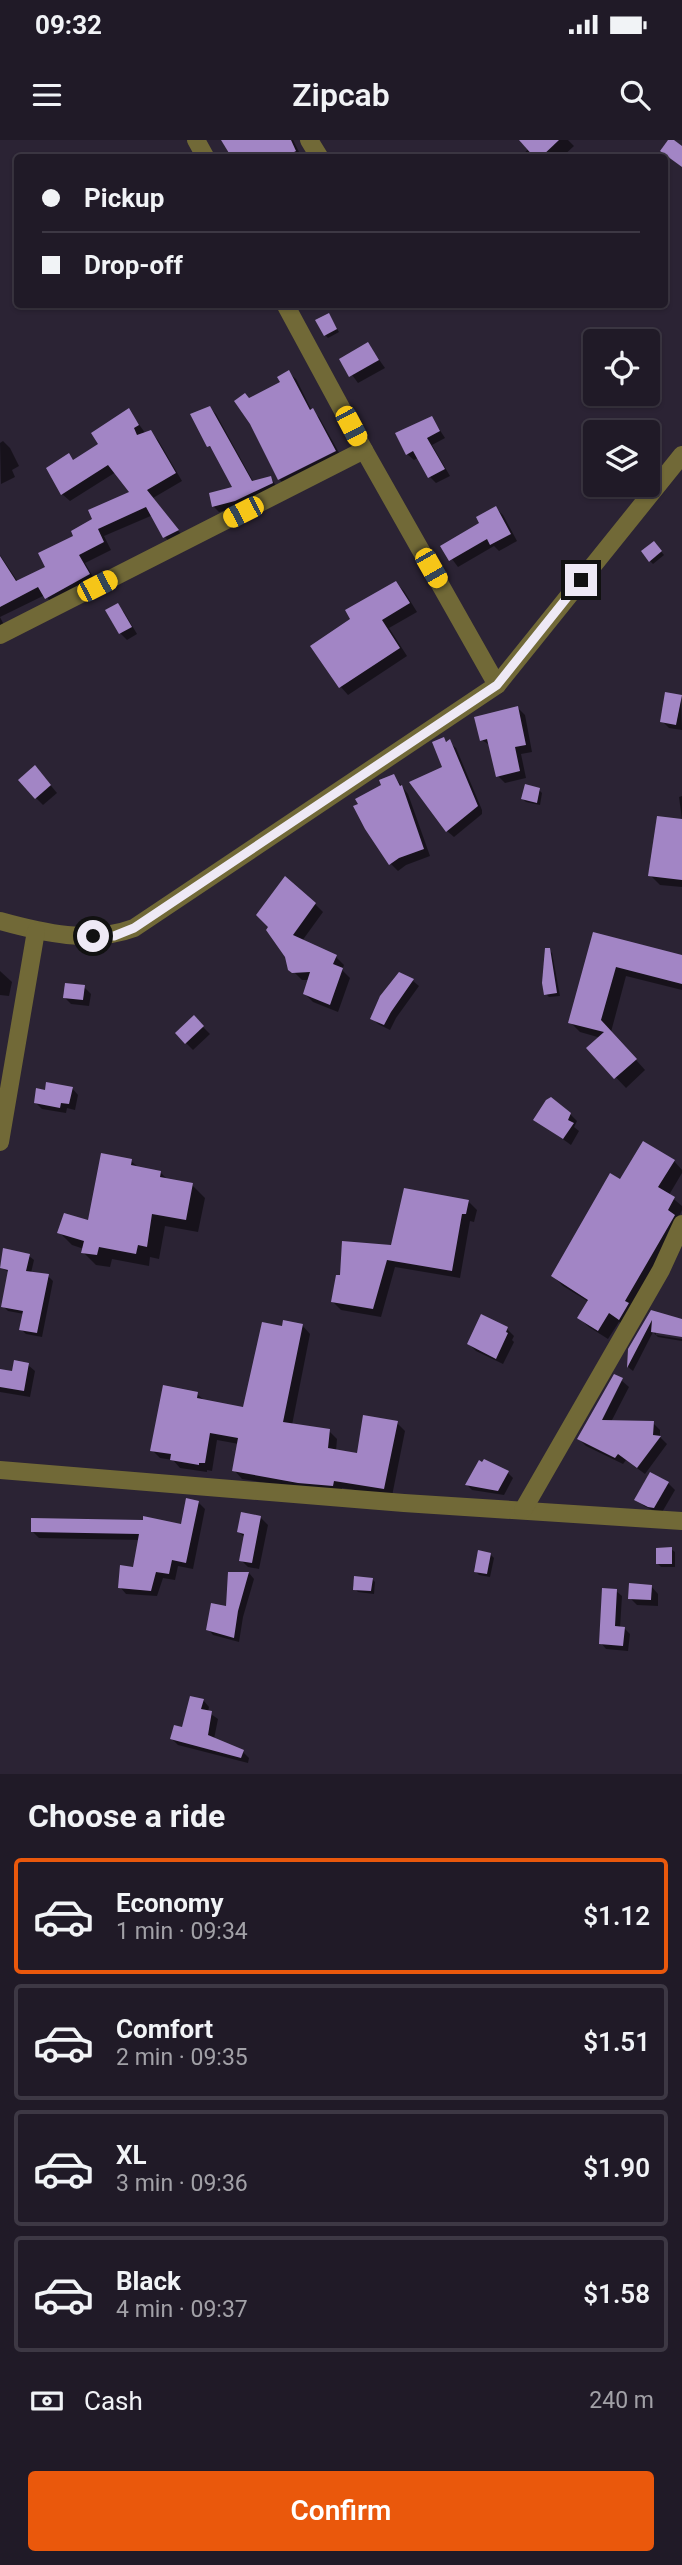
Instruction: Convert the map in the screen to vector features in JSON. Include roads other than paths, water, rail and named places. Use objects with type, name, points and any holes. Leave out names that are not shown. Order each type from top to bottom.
[{"type":"street","points":[[287,308],[497,685]]},
{"type":"street","points":[[0,635],[364,450]]},
{"type":"street","points":[[0,921],[36,931],[93,936],[114,936],[134,928],[497,685],[682,454]]},
{"type":"street","points":[[0,1142],[36,931]]},
{"type":"street","points":[[523,1510],[661,1270],[682,1224]]},
{"type":"street","points":[[0,1470],[404,1503],[682,1521]]}]
